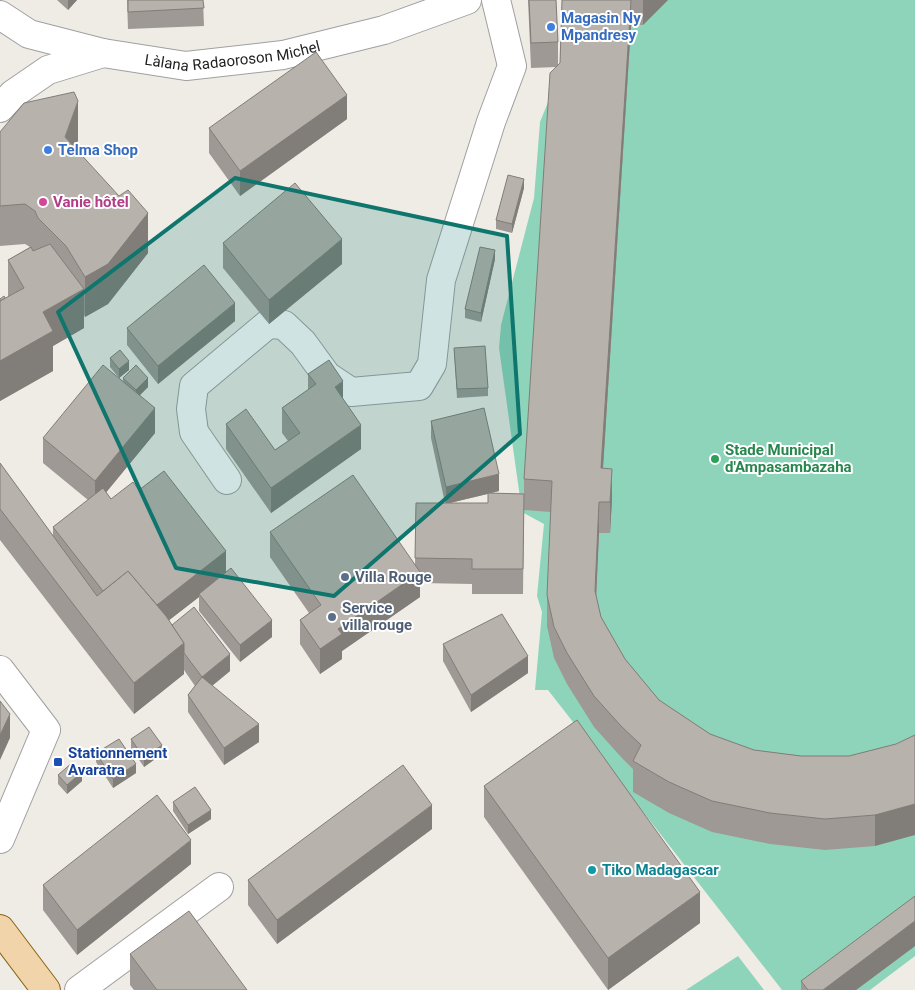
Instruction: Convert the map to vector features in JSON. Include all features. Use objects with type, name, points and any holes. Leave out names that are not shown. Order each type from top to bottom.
[{"type":"main road","points":[[0,929],[46,990]]},
{"type":"street","name":"Làlana Radaoroson Michel","points":[[0,15],[29,34],[103,53],[186,66],[283,55],[384,30],[467,0]]},
{"type":"street","points":[[227,480],[194,432],[191,409],[194,386],[268,324],[284,324],[303,343],[327,376],[351,392],[419,386],[432,364],[441,280],[491,122],[512,66],[496,0]]},
{"type":"street","points":[[0,108],[13,94],[48,70],[103,53]]},
{"type":"street","points":[[0,670],[46,730],[0,839]]},
{"type":"street","points":[[79,990],[219,887]]},
{"type":"highlighted area","points":[[235,178],[507,236],[520,434],[334,596],[176,568],[58,312]]},
{"type":"green space","name":"Stade Municipal d'Ampasambazaha","points":[[562,0],[915,0],[915,956],[870,990],[782,990],[548,690],[535,690],[542,612],[537,596],[544,524],[522,512],[499,348],[501,325],[534,198],[540,122],[563,65]]},
{"type":"green space","points":[[738,956],[764,990],[686,990]]},
{"type":"building","points":[[128,0],[203,0],[204,8],[128,12]]},
{"type":"building","points":[[529,0],[556,0],[558,42],[531,43]]},
{"type":"building","points":[[562,0],[631,0],[601,468],[612,469],[610,502],[599,502],[595,591],[601,617],[625,659],[659,700],[710,734],[754,750],[801,756],[849,756],[896,744],[915,735],[915,804],[875,815],[825,819],[770,813],[712,801],[669,782],[633,761],[641,745],[594,696],[567,653],[554,627],[547,595],[552,481],[524,479],[550,73],[560,63]]},
{"type":"building","points":[[316,52],[347,95],[240,171],[209,128]]},
{"type":"building","points":[[74,92],[78,101],[65,137],[119,196],[128,190],[148,213],[108,264],[85,277],[66,246],[38,218],[35,211],[25,204],[0,206],[0,132],[24,103]]},
{"type":"building","points":[[508,175],[524,179],[512,224],[496,220]]},
{"type":"building","points":[[295,183],[342,239],[269,300],[223,243]]},
{"type":"building","points":[[50,244],[84,289],[43,312],[53,331],[0,361],[0,301],[24,288],[8,260],[31,247],[33,251]]},
{"type":"building","points":[[480,247],[495,250],[481,313],[465,309]]},
{"type":"building","points":[[204,265],[235,303],[158,366],[127,328]]},
{"type":"building","points":[[485,346],[488,388],[457,389],[454,348]]},
{"type":"building","points":[[120,350],[129,361],[119,369],[110,358]]},
{"type":"building","points":[[329,360],[343,381],[335,387],[361,425],[271,488],[226,424],[246,409],[275,450],[300,433],[282,408],[316,384],[308,374]]},
{"type":"building","points":[[103,365],[155,408],[95,481],[43,438]]},
{"type":"building","points":[[136,365],[148,378],[136,390],[123,378]]},
{"type":"building","points":[[484,408],[499,474],[446,487],[431,421]]},
{"type":"building","points":[[0,463],[97,596],[128,571],[166,616],[184,643],[134,683],[0,509]]},
{"type":"building","points":[[164,471],[226,551],[157,605],[128,571],[103,591],[53,527],[103,488],[111,499],[133,482],[139,490]]},
{"type":"building","name":"Villa Rouge","points":[[353,475],[420,572],[338,629],[342,634],[320,649],[300,620],[321,605],[270,532]]},
{"type":"building","points":[[488,493],[524,494],[523,569],[472,569],[472,559],[415,558],[416,503],[488,503]]},
{"type":"building","points":[[231,568],[272,620],[240,645],[199,594]]},
{"type":"building","points":[[194,607],[230,654],[202,677],[184,653],[184,643],[172,625]]},
{"type":"building","points":[[502,614],[528,656],[471,695],[443,644]]},
{"type":"building","points":[[202,677],[259,724],[224,748],[188,695]]},
{"type":"building","points":[[0,701],[10,714],[0,735]]},
{"type":"building","name":"Tiko Madagascar","points":[[577,720],[700,892],[608,958],[484,786]]},
{"type":"building","points":[[149,727],[162,745],[144,758],[131,739]]},
{"type":"building","points":[[119,739],[136,764],[113,779],[96,753]]},
{"type":"building","points":[[73,762],[82,772],[67,785],[58,775]]},
{"type":"building","points":[[403,765],[432,805],[277,920],[248,880]]},
{"type":"building","points":[[195,787],[211,810],[188,825],[173,802]]},
{"type":"building","points":[[157,795],[191,840],[77,930],[43,885]]},
{"type":"building","points":[[915,896],[915,921],[823,990],[808,990],[801,981]]},
{"type":"building","points":[[189,911],[247,990],[157,990],[130,954]]},
{"type":"place","name":"Magasin Ny Mpandresy","points":[[551,27]]},
{"type":"place","name":"Telma Shop","points":[[48,150]]},
{"type":"place","name":"Vanie hôtel","points":[[43,202]]},
{"type":"place","name":"Stade Municipal d'Ampasambazaha","points":[[715,459]]},
{"type":"place","name":"Villa Rouge","points":[[345,577]]},
{"type":"place","name":"Service villa rouge","points":[[332,617]]},
{"type":"place","name":"Stationnement Avaratra","points":[[58,762]]},
{"type":"place","name":"Tiko Madagascar","points":[[592,870]]}]
